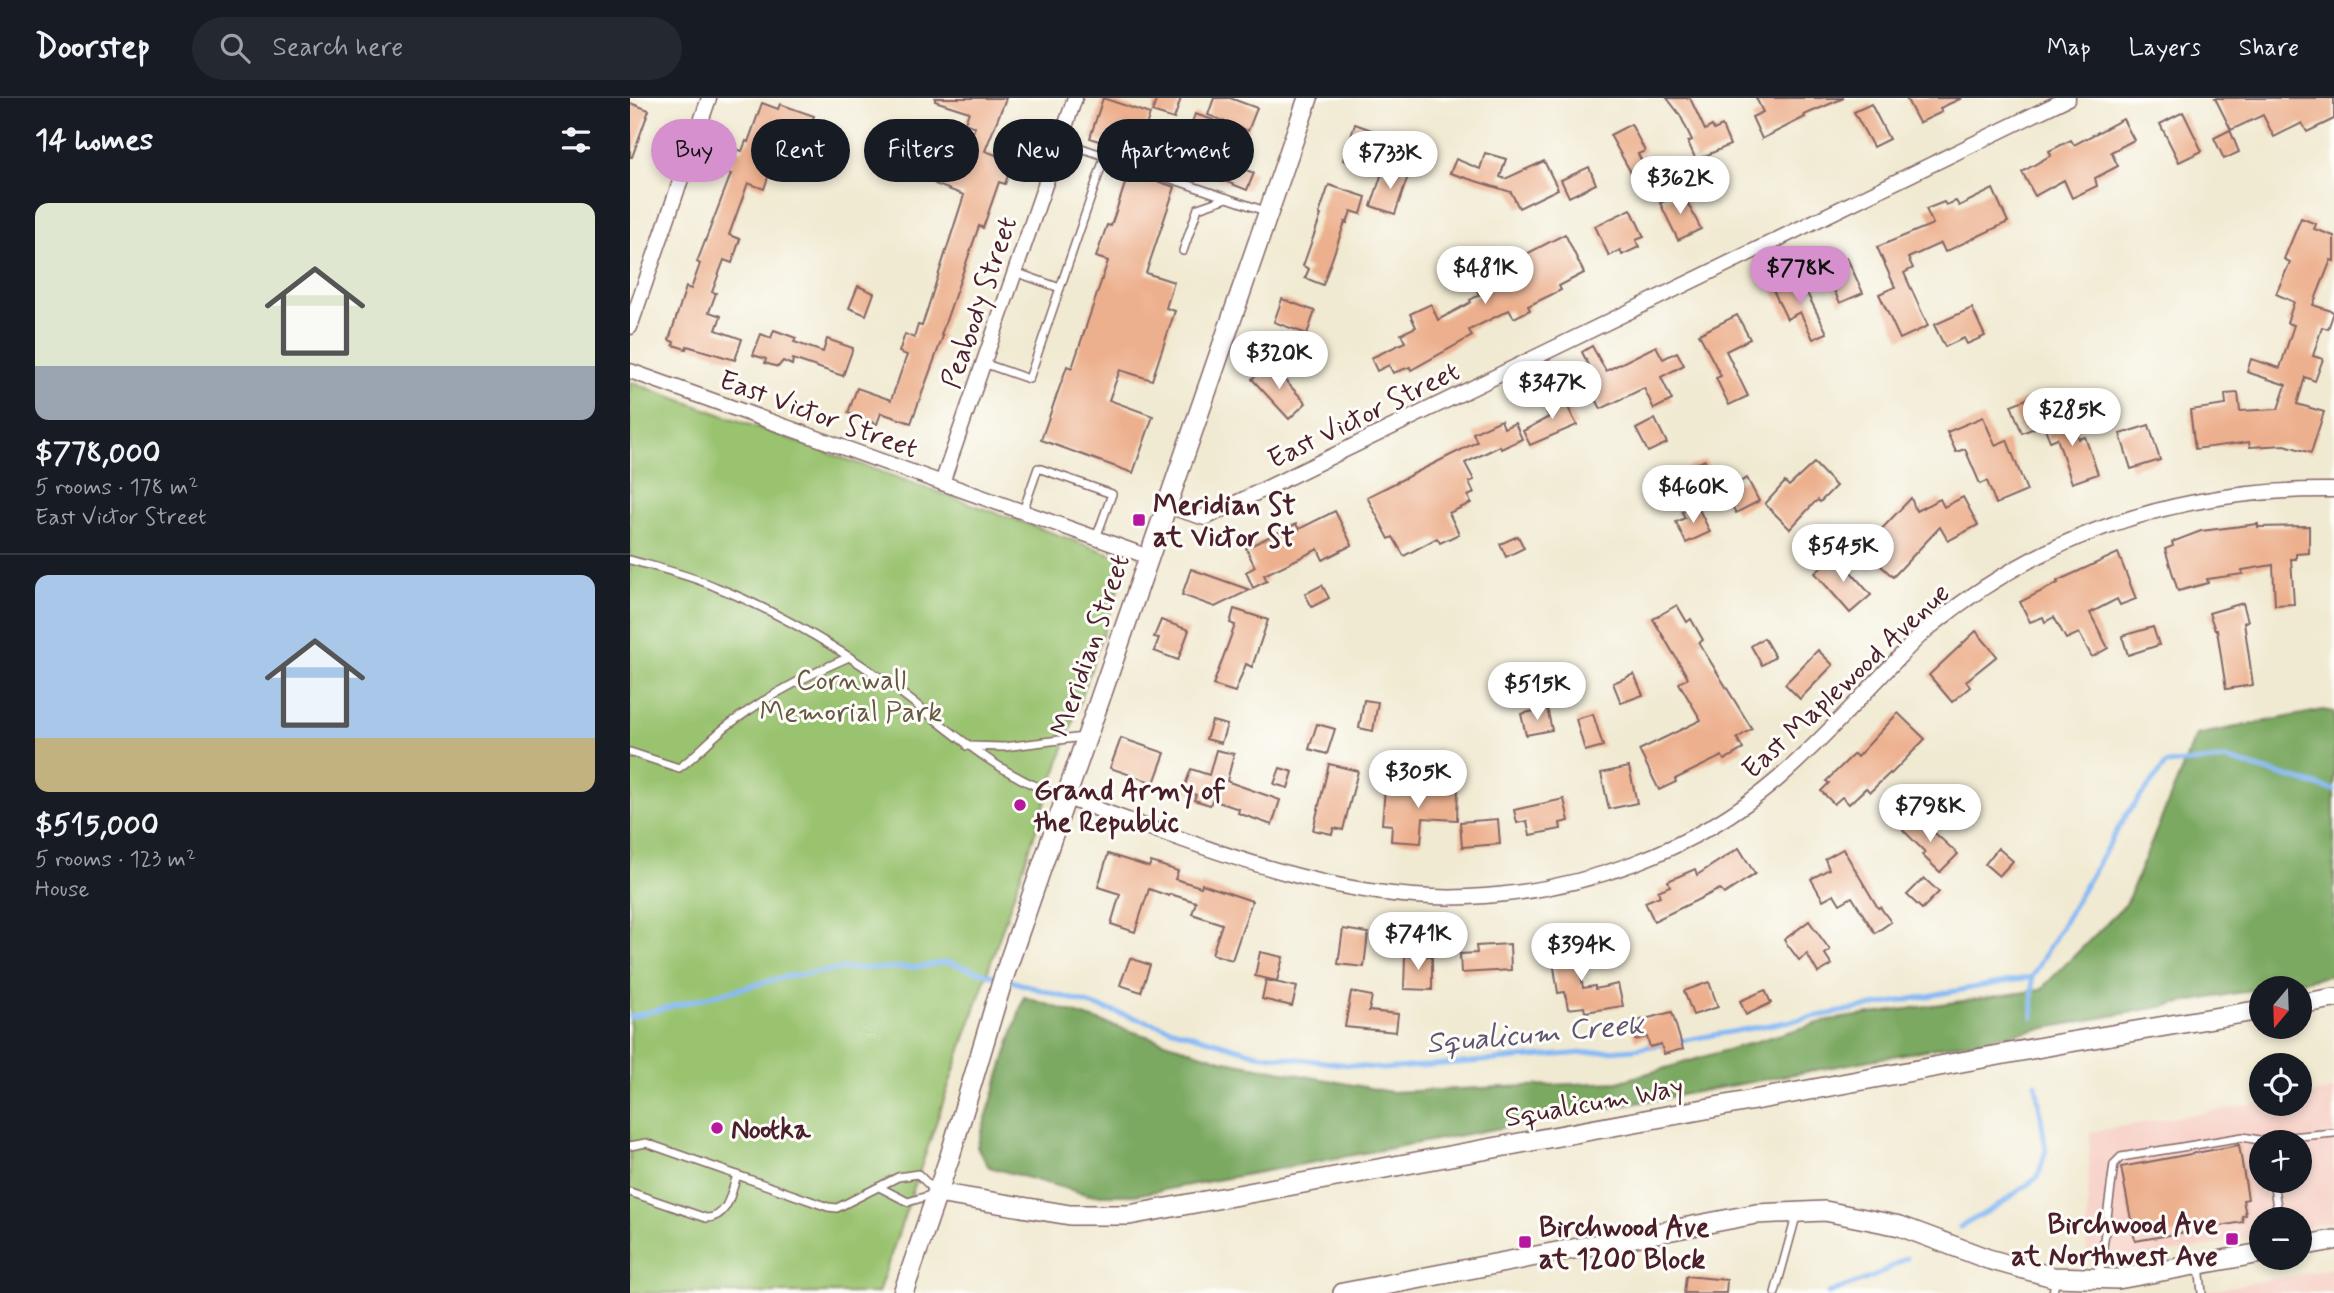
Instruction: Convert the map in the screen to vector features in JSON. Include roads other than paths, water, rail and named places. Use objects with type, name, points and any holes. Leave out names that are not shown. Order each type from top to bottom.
[{"type":"street","points":[[630,327],[709,98]]},
{"type":"street","name":"Peabody Street","points":[[1068,119],[1075,98]]},
{"type":"street","name":"Meridian Street","points":[[903,1293],[1003,979],[1308,98]]},
{"type":"street","name":"East Victor Street","points":[[1167,506],[1205,518],[2068,98]]},
{"type":"street","name":"Peabody Street","points":[[942,483],[1046,182]]},
{"type":"street","name":"East Victor Street","points":[[630,371],[1149,557]]},
{"type":"street","name":"East Maplewood Avenue","points":[[1066,798],[1283,873],[1360,890],[1465,897],[1510,894],[1556,886],[1605,874],[1650,858],[1697,835],[1738,810],[1779,777],[1925,631],[1966,600],[2026,561],[2100,528],[2185,503],[2257,491],[2334,490]]},
{"type":"street","points":[[2312,1002],[2334,998]]},
{"type":"street","name":"Squalicum Way","points":[[937,1193],[1070,1215],[1129,1214],[2064,1043],[2249,1012]]},
{"type":"street","points":[[1351,1292],[1756,1214],[1798,1212],[1825,1211],[1900,1226],[2054,1285],[2099,1278],[2118,1279],[2249,1255]]},
{"type":"street","points":[[2312,1244],[2334,1240]]},
{"type":"lane","points":[[983,363],[1029,379],[1097,179]]},
{"type":"lane","points":[[1181,182],[1269,213]]},
{"type":"lane","points":[[1183,251],[1198,208],[1227,198]]},
{"type":"lane","points":[[1015,272],[1060,288]]},
{"type":"lane","points":[[1023,512],[1038,468],[1112,494],[1097,538]]},
{"type":"lane","points":[[630,560],[714,586],[798,627],[849,657],[914,702],[967,746],[1020,779],[1066,798]]},
{"type":"lane","points":[[630,752],[679,768],[753,706],[811,673],[849,657]]},
{"type":"lane","points":[[967,746],[1015,746],[1087,737]]},
{"type":"lane","points":[[2312,1135],[2334,1133]]},
{"type":"lane","points":[[2099,1278],[2114,1164],[2121,1157],[2243,1137],[2249,1138]]},
{"type":"lane","points":[[630,1146],[646,1143],[828,1207],[845,1205],[879,1187],[898,1177],[918,1174],[937,1193],[908,1202],[879,1187]]},
{"type":"lane","points":[[630,1192],[713,1218],[721,1214],[727,1205],[737,1175]]},
{"type":"lane","points":[[1775,1293],[1798,1212]]},
{"type":"lane","points":[[2199,1264],[2202,1293]]},
{"type":"waterway","name":"Squalicum Creek","points":[[1675,1042],[2032,977],[2126,815],[2166,764],[2225,759],[2334,790]]},
{"type":"waterway","name":"Squalicum Creek","points":[[630,1017],[789,976],[842,969],[920,967],[947,962],[1257,1054],[1383,1069],[1634,1049],[1665,1044]]},
{"type":"waterway","points":[[2032,977],[2033,1017]]},
{"type":"waterway","points":[[1960,1227],[1999,1205],[2038,1177],[2046,1150],[2036,1084]]},
{"type":"waterway","points":[[1828,1293],[1873,1277],[1907,1258]]},
{"type":"place","name":"Meridian St at Victor St","points":[[1139,520]]},
{"type":"place","name":"Grand Army of the Republic","points":[[1020,805]]},
{"type":"place","name":"Nootka","points":[[717,1128]]},
{"type":"place","name":"Birchwood Ave at Northwest Ave","points":[[2232,1239]]},
{"type":"place","name":"Birchwood Ave at 1200 Block","points":[[1525,1242]]},
{"type":"park label","name":"Cornwall Memorial Park","points":[[851,695]]}]
